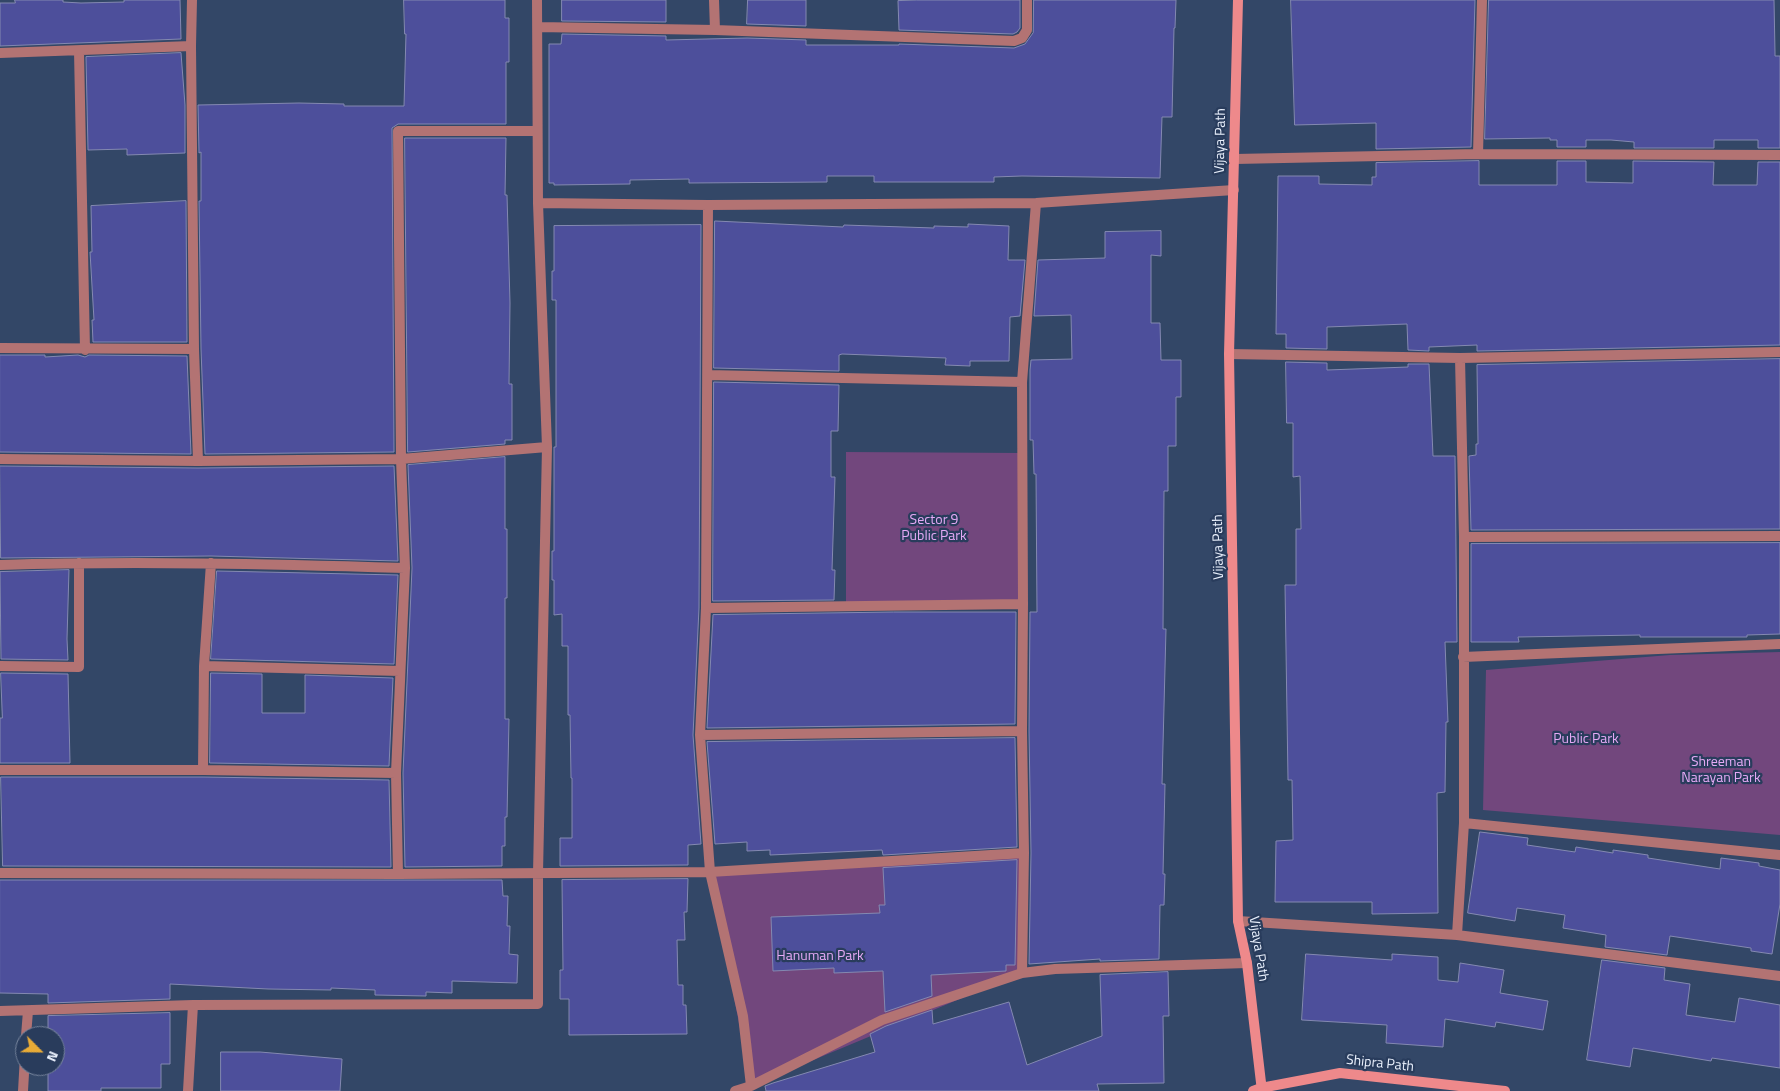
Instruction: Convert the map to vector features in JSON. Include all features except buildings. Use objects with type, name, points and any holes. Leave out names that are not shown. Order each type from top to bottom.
[{"type":"street","points":[[192,0],[194,349],[198,461]]},
{"type":"street","points":[[0,1011],[193,1005],[538,1004],[538,873],[547,448],[538,203],[537,0]]},
{"type":"street","points":[[714,0],[715,30]]},
{"type":"street","points":[[538,28],[715,30],[1014,41],[1022,38],[1027,30],[1027,0]]},
{"type":"street","name":"Vijaya Path","points":[[1238,0],[1229,354],[1238,921],[1247,963],[1259,1090]]},
{"type":"street","points":[[1478,154],[1482,0]]},
{"type":"street","points":[[0,53],[191,46]]},
{"type":"street","points":[[79,51],[85,350]]},
{"type":"street","points":[[398,874],[396,773],[404,568],[401,459],[398,130],[537,131]]},
{"type":"street","points":[[1235,159],[1478,154],[1780,155]]},
{"type":"street","points":[[538,203],[708,205],[1036,203],[1234,190]]},
{"type":"street","points":[[1022,973],[1024,853],[1022,382],[1036,203]]},
{"type":"street","points":[[708,205],[706,608],[700,735],[710,872],[743,1016],[751,1086]]},
{"type":"street","points":[[0,348],[85,350],[194,349]]},
{"type":"street","points":[[1229,354],[1460,358],[1780,352]]},
{"type":"street","points":[[1457,935],[1464,823],[1464,537],[1460,358]]},
{"type":"street","points":[[708,375],[1022,382]]},
{"type":"street","points":[[0,459],[198,461],[401,459],[547,448]]},
{"type":"street","points":[[1464,537],[1780,536]]},
{"type":"street","points":[[0,666],[79,667],[79,563]]},
{"type":"street","points":[[0,565],[211,563],[404,568]]},
{"type":"street","points":[[204,770],[204,666],[211,563]]},
{"type":"street","points":[[706,608],[1023,604]]},
{"type":"street","points":[[1464,657],[1780,644]]},
{"type":"street","points":[[204,666],[400,671]]},
{"type":"street","points":[[700,735],[1022,731]]},
{"type":"street","points":[[0,770],[204,770],[396,773]]},
{"type":"street","points":[[1464,823],[1780,855]]},
{"type":"street","points":[[0,873],[398,874],[710,872],[1024,853]]},
{"type":"street","points":[[1238,921],[1457,935],[1780,976]]},
{"type":"street","points":[[735,1091],[751,1086],[882,1020],[1022,973],[1055,969],[1247,963]]},
{"type":"street","points":[[188,1091],[193,1005]]},
{"type":"street","points":[[27,1026],[28,1011]]},
{"type":"street","name":"Shipra Path","points":[[1259,1090],[1340,1073],[1505,1091]]},
{"type":"street","points":[[23,1091],[24,1076]]},
{"type":"green space","name":"Sector 9 Public Park","points":[[846,452],[1022,453],[1023,604],[846,606]]},
{"type":"green space","points":[[1780,652],[1780,835],[1483,810],[1486,670],[1670,655]]},
{"type":"green space","name":"Hanuman Park","points":[[1024,853],[1022,973],[751,1086],[710,872]]},
{"type":"park label","name":"Public Park","points":[[1586,740]]},
{"type":"park label","name":"Shreeman Narayan Park","points":[[1721,772]]}]
